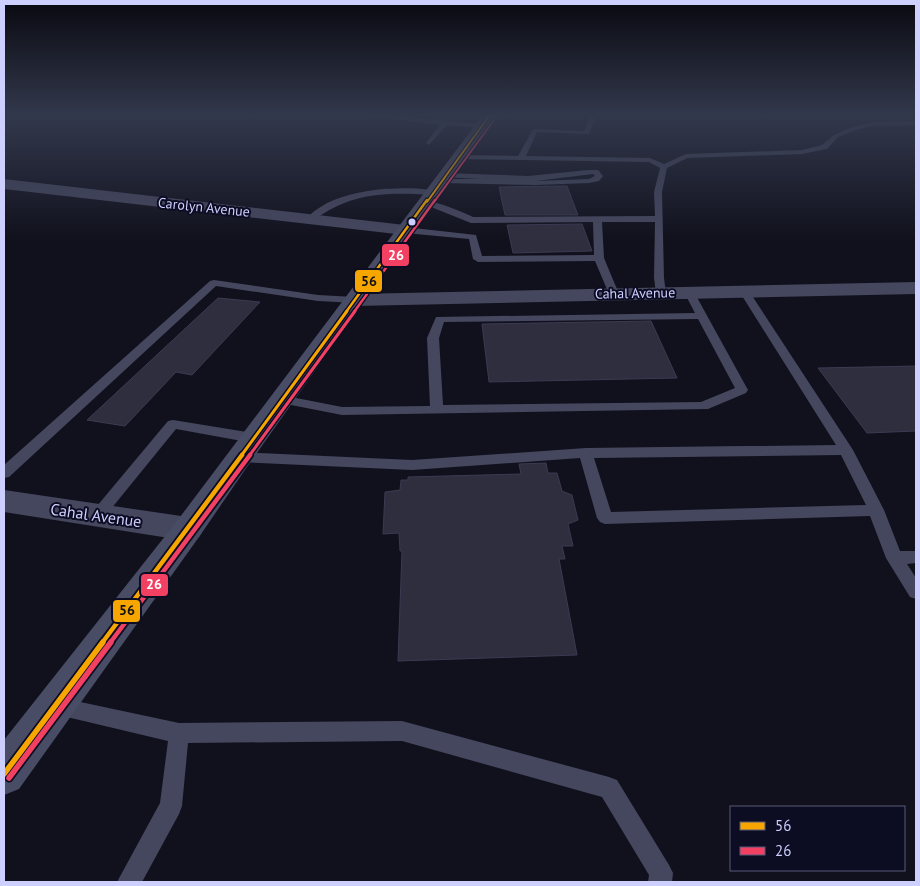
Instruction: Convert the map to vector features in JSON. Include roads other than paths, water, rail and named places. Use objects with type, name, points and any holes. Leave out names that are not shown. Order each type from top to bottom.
[{"type":"main road","points":[[4,774],[188,529],[459,157]]},
{"type":"street","name":"Carolyn Avenue","points":[[4,184],[405,230]]},
{"type":"street","name":"Cahal Avenue","points":[[354,300],[916,288]]},
{"type":"street","name":"Cahal Avenue","points":[[4,501],[188,529]]},
{"type":"lane","points":[[480,157],[650,160],[664,167]]},
{"type":"lane","points":[[661,293],[659,278],[658,192],[664,167],[683,157]]},
{"type":"lane","points":[[438,184],[496,169]]},
{"type":"lane","points":[[438,184],[589,181],[599,176],[595,172],[573,169],[540,169]]},
{"type":"lane","points":[[310,219],[322,208],[354,196],[438,184],[504,178],[531,178],[585,171]]},
{"type":"lane","points":[[438,184],[455,212],[471,220],[513,224],[597,219],[659,219]]},
{"type":"lane","points":[[597,219],[599,258],[614,294]]},
{"type":"lane","points":[[471,220],[478,259],[521,255],[599,258]]},
{"type":"lane","points":[[405,230],[473,237]]},
{"type":"lane","points":[[4,473],[214,283],[318,298],[354,300]]},
{"type":"lane","points":[[744,291],[846,450],[876,510],[894,558],[916,592]]},
{"type":"lane","points":[[281,399],[342,411],[703,406],[742,390],[689,292]]},
{"type":"lane","points":[[437,410],[433,338],[440,319],[701,316]]},
{"type":"lane","points":[[96,516],[173,424],[246,447],[412,465],[586,453],[846,450]]},
{"type":"lane","points":[[586,453],[605,518],[876,510]]},
{"type":"lane","points":[[894,558],[916,557]]},
{"type":"lane","points":[[54,706],[179,733],[402,731],[608,788],[661,873],[660,882]]},
{"type":"lane","points":[[129,882],[171,806],[179,733]]}]
